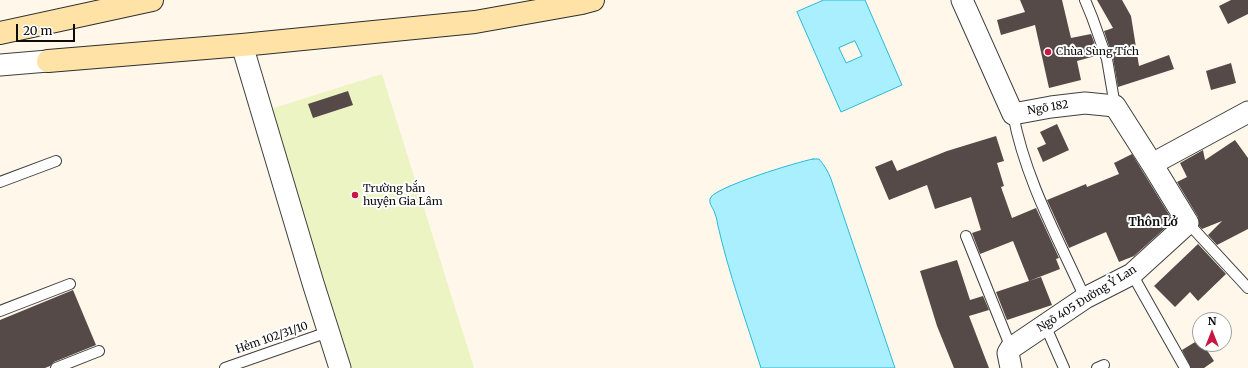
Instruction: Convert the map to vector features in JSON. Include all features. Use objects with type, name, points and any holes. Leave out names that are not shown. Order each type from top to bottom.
[{"type":"street","points":[[0,33],[152,0]]},
{"type":"street","points":[[0,65],[242,45],[475,22],[593,0]]},
{"type":"street","name":"Ngõ 182","points":[[962,0],[1013,114],[1084,103],[1115,106]]},
{"type":"street","points":[[242,45],[340,368]]},
{"type":"street","points":[[1115,106],[1188,223]]},
{"type":"street","points":[[1152,164],[1248,112]]},
{"type":"street","name":"Ngõ 405 Đường Ỷ Lan","points":[[1011,358],[1044,325],[1085,298],[1132,274],[1188,223]]},
{"type":"lane","points":[[1085,0],[1107,59],[1115,106]]},
{"type":"lane","points":[[1013,114],[1017,136],[1028,171],[1085,298]]},
{"type":"lane","points":[[0,182],[56,161]]},
{"type":"lane","points":[[1188,223],[1248,288]]},
{"type":"lane","points":[[966,236],[1011,358]]},
{"type":"lane","points":[[1132,274],[1185,368]]},
{"type":"lane","points":[[0,311],[70,284]]},
{"type":"lane","points":[[1044,325],[1064,368]]},
{"type":"lane","name":"Hẻm 102/31/10","points":[[224,368],[328,332]]},
{"type":"lane","points":[[56,368],[99,351]]},
{"type":"green space","name":"Trường bắn huyện Gia Lâm","points":[[382,74],[474,368],[346,368],[264,111]]},
{"type":"water","points":[[824,0],[865,0],[902,85],[841,112],[797,12]],"holes":[[[855,41],[862,56],[846,63],[839,48]]]},
{"type":"water","points":[[813,159],[819,159],[826,168],[831,179],[895,368],[761,368],[732,280],[710,199],[717,192],[743,181],[776,169]]},
{"type":"building","points":[[1020,0],[1062,0],[1071,38],[1091,34],[1099,55],[1077,61],[1081,80],[1049,88],[1035,25],[1001,35],[997,20],[1025,12]]},
{"type":"building","points":[[1097,0],[1122,0],[1131,16],[1139,66],[1169,55],[1174,69],[1118,87],[1113,58],[1104,31],[1113,28]]},
{"type":"building","points":[[1231,0],[1248,0],[1248,14],[1228,24],[1219,6]]},
{"type":"building","points":[[1231,63],[1236,83],[1211,90],[1206,71]]},
{"type":"building","points":[[348,91],[353,105],[313,118],[308,104]]},
{"type":"building","points":[[1057,124],[1069,150],[1043,162],[1037,148],[1046,144],[1040,132]]},
{"type":"building","points":[[996,136],[1004,161],[997,163],[1004,186],[1001,187],[1012,218],[1036,208],[1059,258],[1056,259],[1060,269],[1029,281],[1013,241],[980,254],[972,233],[981,230],[971,197],[935,209],[927,185],[889,200],[875,167],[892,160],[897,171],[947,151]]},
{"type":"building","points":[[1235,140],[1248,158],[1248,229],[1217,245],[1208,235],[1222,221],[1202,229],[1199,226],[1198,217],[1177,182],[1187,177],[1180,163],[1203,150],[1205,160]]},
{"type":"building","points":[[1132,154],[1173,221],[1134,256],[1119,262],[1106,232],[1069,248],[1047,200],[1086,184],[1087,187],[1119,174],[1114,163]]},
{"type":"building","points":[[1198,244],[1226,274],[1198,301],[1190,292],[1175,307],[1154,286]]},
{"type":"building","points":[[957,260],[970,300],[983,296],[989,310],[969,316],[989,368],[954,368],[937,326],[920,271]]},
{"type":"building","points":[[1041,277],[1052,305],[1007,320],[996,292]]},
{"type":"building","points":[[73,290],[96,345],[54,362],[45,368],[0,368],[0,320]]},
{"type":"building","points":[[1192,344],[1192,352],[1208,352],[1214,361],[1204,368],[1191,368],[1182,350]]},
{"type":"place","name":"Chùa Sùng Tích","points":[[1048,52]]},
{"type":"place","name":"Trường bắn huyện Gia Lâm","points":[[355,195]]},
{"type":"district","name":"Thôn Lở","points":[[1153,223]]}]
